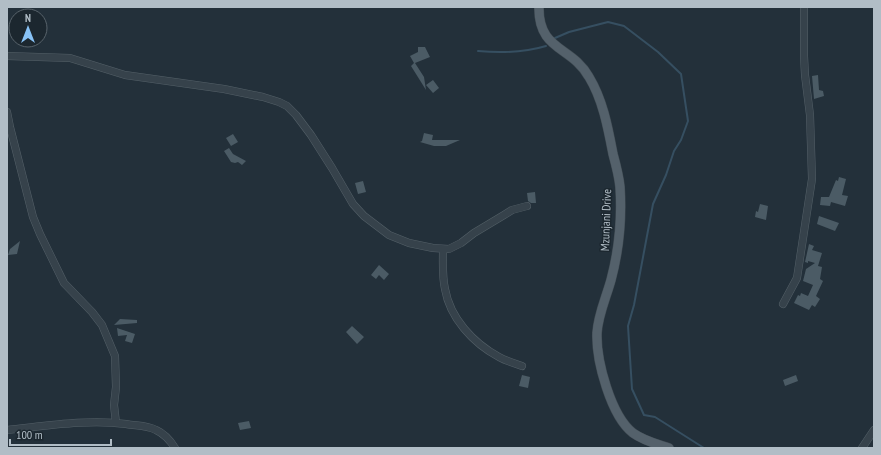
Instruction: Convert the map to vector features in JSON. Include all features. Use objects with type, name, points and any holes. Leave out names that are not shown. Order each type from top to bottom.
[{"type":"main road","name":"Mzunjani Drive","points":[[539,7],[540,26],[545,36],[560,50],[574,58],[582,65],[597,91],[607,123],[620,186],[619,247],[600,315],[597,333],[598,353],[604,378],[622,422],[640,438],[669,448]]},
{"type":"street","points":[[783,304],[797,278],[812,184],[810,115],[805,75],[804,7]]},
{"type":"street","points":[[7,56],[70,58],[125,75],[230,90],[279,102],[288,106],[311,135],[353,204],[364,216],[389,235],[408,243],[449,249],[512,210],[527,206]]},
{"type":"street","points":[[7,112],[32,210],[40,234],[64,283],[92,312],[102,325],[113,350],[116,362],[114,405],[116,423]]},
{"type":"street","points":[[442,249],[445,290],[448,300],[460,324],[471,336],[487,349],[499,357],[522,366]]},
{"type":"street","points":[[7,430],[80,423],[141,425],[155,429],[169,438],[175,448]]},
{"type":"street","points":[[862,448],[874,430]]},
{"type":"building","points":[[418,47],[425,47],[430,57],[415,63],[424,77],[426,90],[411,66],[414,63],[410,56],[418,52]]},
{"type":"building","points":[[818,75],[819,90],[823,91],[824,96],[814,99],[812,76]]},
{"type":"building","points":[[433,80],[439,88],[433,93],[426,85]]},
{"type":"building","points":[[424,133],[433,135],[432,140],[460,140],[446,146],[434,146],[420,142],[422,141]]},
{"type":"building","points":[[233,134],[238,142],[231,146],[226,138]]},
{"type":"building","points":[[229,148],[233,154],[246,161],[242,165],[238,162],[231,162],[224,151]]},
{"type":"building","points":[[839,177],[846,179],[842,195],[848,196],[845,206],[831,202],[830,206],[820,205],[821,197],[829,197],[836,180],[838,181]]},
{"type":"building","points":[[363,181],[366,192],[358,194],[355,183]]},
{"type":"building","points":[[535,192],[536,203],[531,203],[528,201],[527,193]]},
{"type":"building","points":[[760,204],[768,206],[766,220],[755,217],[756,211],[758,212]]},
{"type":"building","points":[[819,216],[839,223],[835,231],[817,224]]},
{"type":"building","points":[[20,241],[17,254],[8,255],[10,249]]},
{"type":"building","points":[[809,244],[814,246],[812,250],[822,253],[818,266],[822,267],[820,279],[823,281],[816,296],[820,299],[815,307],[812,305],[809,310],[794,303],[798,295],[800,296],[801,293],[808,296],[813,285],[803,281],[806,269],[815,263],[808,261],[808,263],[805,262]]},
{"type":"building","points":[[379,265],[389,274],[384,280],[379,275],[376,279],[371,275]]},
{"type":"building","points":[[120,319],[137,320],[137,323],[114,325]]},
{"type":"building","points":[[352,326],[364,337],[357,344],[346,332]]},
{"type":"building","points":[[117,328],[135,334],[132,343],[125,341],[127,335],[118,336]]},
{"type":"building","points":[[522,375],[530,377],[528,388],[519,386]]},
{"type":"building","points":[[796,375],[798,381],[785,386],[783,380]]},
{"type":"building","points":[[249,421],[251,428],[240,430],[238,423]]},
{"type":"waterway","points":[[555,38],[569,32],[608,22],[624,26],[658,52],[681,74],[688,121],[681,140],[674,151],[666,175],[653,204],[634,305],[628,326],[632,389],[644,415],[655,417],[704,448]]},
{"type":"waterway","points":[[478,51],[512,52],[546,46]]}]
